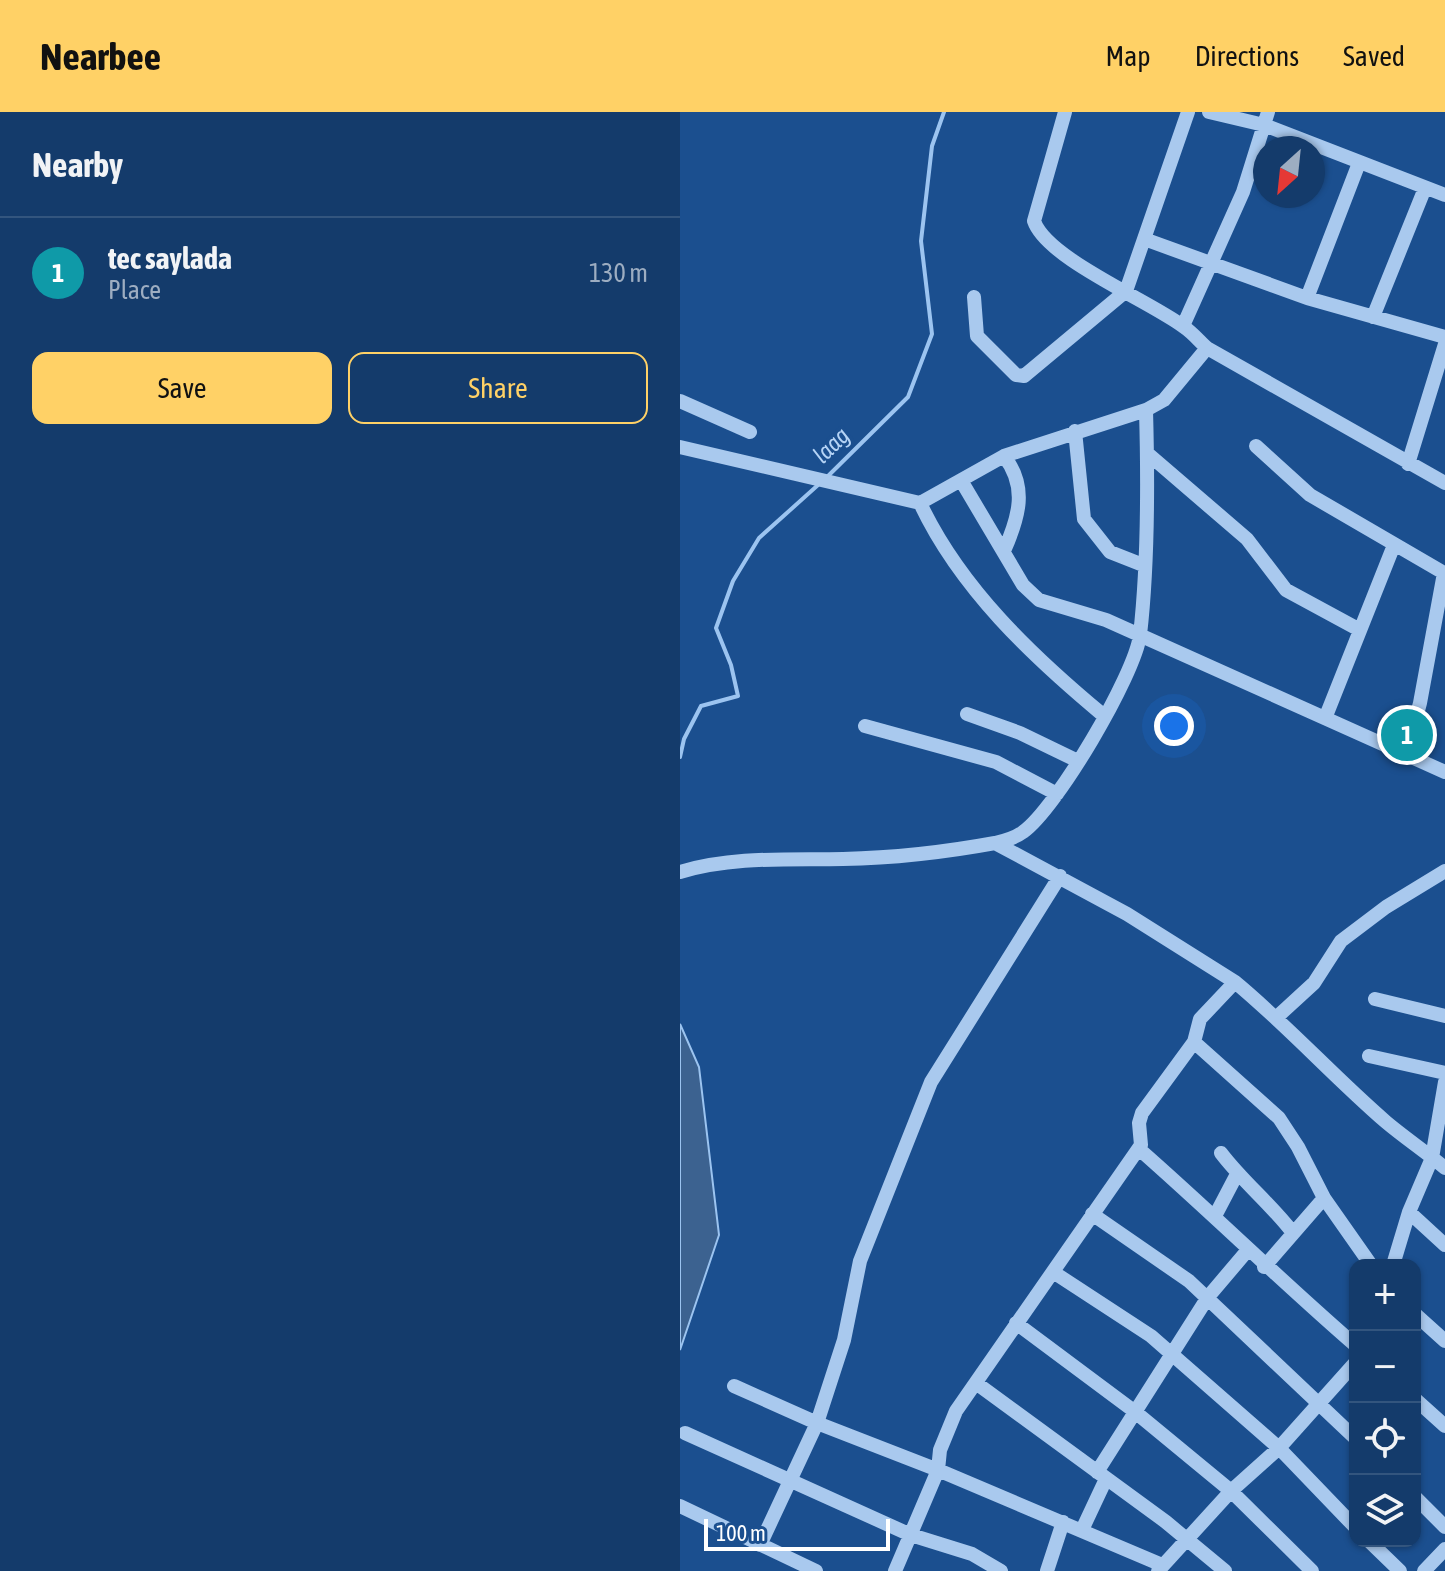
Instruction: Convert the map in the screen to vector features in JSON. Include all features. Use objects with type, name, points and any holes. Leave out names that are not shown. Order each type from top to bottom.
[{"type":"street","points":[[1065,112],[1034,221],[1043,236],[1078,263],[1183,326],[1207,348],[1445,483]]},
{"type":"street","points":[[974,297],[977,336],[1016,375],[1024,376],[1126,291],[1147,240],[1188,112]]},
{"type":"street","points":[[1209,112],[1266,118],[1359,163],[1445,195]]},
{"type":"street","points":[[1183,326],[1243,192],[1266,118]]},
{"type":"street","points":[[1307,298],[1359,163]]},
{"type":"street","points":[[1373,317],[1425,188]]},
{"type":"street","points":[[1147,240],[1307,298],[1445,337]]},
{"type":"street","points":[[1408,464],[1445,344]]},
{"type":"street","points":[[680,447],[920,503],[1004,456],[1146,410],[1164,400],[1207,348]]},
{"type":"street","points":[[680,401],[750,432]]},
{"type":"street","points":[[680,872],[706,864],[847,859],[995,843],[1025,831],[1057,794],[1078,761],[1128,674],[1140,638],[1146,410]]},
{"type":"street","points":[[1075,431],[1084,519],[1110,552],[1143,565]]},
{"type":"street","points":[[1256,446],[1310,495],[1444,572],[1420,703],[1407,752]]},
{"type":"street","points":[[1147,453],[1247,539],[1286,590],[1358,629]]},
{"type":"street","points":[[1004,456],[1017,473],[1021,497],[1004,551]]},
{"type":"street","points":[[962,482],[1023,585],[1039,600],[1106,620],[1140,638],[1407,752],[1445,772]]},
{"type":"street","points":[[920,503],[955,565],[1017,636],[1103,715]]},
{"type":"street","points":[[1326,716],[1358,629],[1394,545]]},
{"type":"street","points":[[967,714],[1020,733],[1078,761]]},
{"type":"street","points":[[865,726],[996,762],[1057,794]]},
{"type":"street","points":[[995,843],[1060,876],[1235,982],[1277,1017],[1314,1057],[1386,1122],[1445,1168]]},
{"type":"street","points":[[1277,1017],[1314,983],[1341,941],[1386,907],[1445,871]]},
{"type":"street","points":[[760,1545],[817,1423],[844,1340],[860,1261],[931,1082],[1060,876]]},
{"type":"street","points":[[895,1571],[938,1470],[947,1431],[1016,1323],[1139,1149],[1143,1141],[1140,1118],[1194,1042],[1200,1019],[1235,982]]},
{"type":"street","points":[[1375,999],[1445,1016]]},
{"type":"street","points":[[1194,1042],[1279,1118],[1324,1198],[1367,1259]]},
{"type":"street","points":[[1369,1056],[1445,1073]]},
{"type":"street","points":[[1395,1259],[1409,1212],[1439,1141],[1445,1082]]},
{"type":"street","points":[[1139,1149],[1215,1216],[1264,1267],[1349,1340]]},
{"type":"street","points":[[1221,1153],[1237,1174],[1270,1202],[1293,1233]]},
{"type":"street","points":[[1215,1216],[1237,1174]]},
{"type":"street","points":[[1264,1267],[1324,1198]]},
{"type":"street","points":[[1409,1212],[1445,1245]]},
{"type":"street","points":[[1092,1214],[1163,1260],[1208,1297],[1349,1432]]},
{"type":"street","points":[[1082,1530],[1101,1476],[1134,1411],[1208,1297],[1247,1251]]},
{"type":"street","points":[[1053,1272],[1128,1320],[1170,1354],[1279,1448],[1349,1521]]},
{"type":"street","points":[[1421,1319],[1445,1341]]},
{"type":"street","points":[[1016,1323],[1134,1411],[1231,1491],[1312,1571]]},
{"type":"street","points":[[734,1386],[817,1423],[1082,1530],[1160,1568],[1231,1491],[1279,1448],[1349,1370]]},
{"type":"street","points":[[976,1383],[1225,1571]]},
{"type":"street","points":[[1419,1403],[1445,1426]]},
{"type":"street","points":[[685,1433],[911,1535],[972,1554],[1001,1571]]},
{"type":"street","points":[[1421,1503],[1445,1527]]},
{"type":"street","points":[[680,1506],[816,1571]]},
{"type":"street","points":[[1047,1571],[1063,1522]]},
{"type":"street","points":[[1375,1547],[1400,1571]]},
{"type":"street","points":[[1424,1571],[1445,1549]]},
{"type":"water","points":[[680,1024],[699,1067],[719,1235],[680,1350]]},
{"type":"waterway","name":"laag","points":[[828,476],[908,397],[932,334],[921,241],[932,146],[944,112]]},
{"type":"waterway","name":"laag","points":[[680,757],[684,739],[701,706],[738,696],[731,665],[716,628],[733,581],[759,538],[818,485]]},
{"type":"place","name":"tec saylada","points":[[1407,735]]}]
